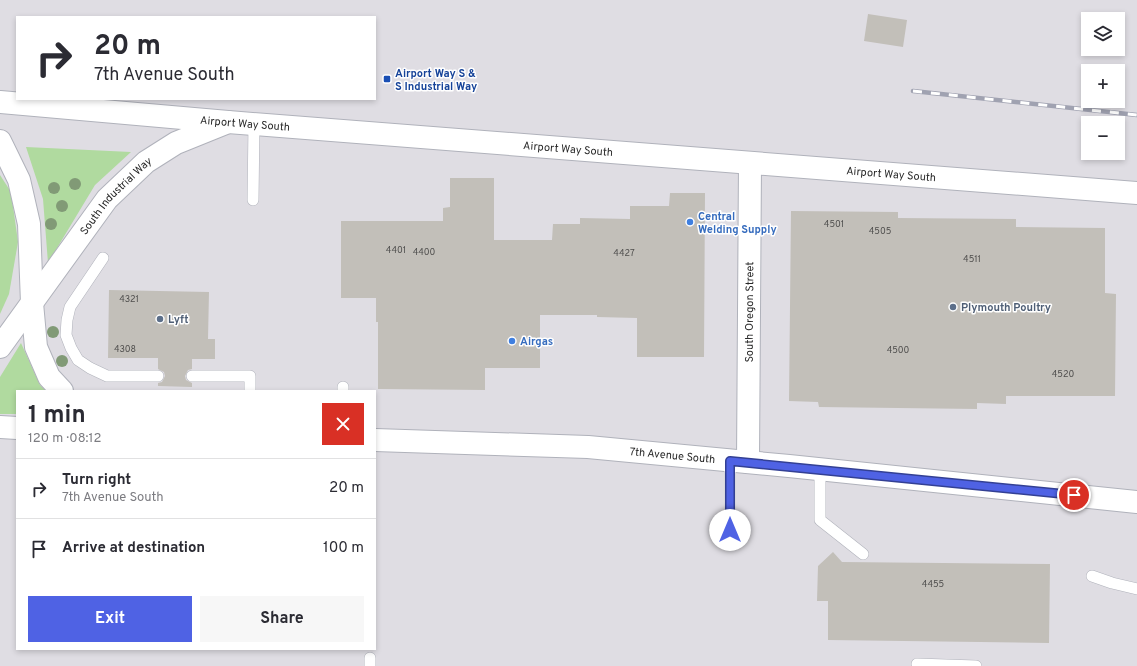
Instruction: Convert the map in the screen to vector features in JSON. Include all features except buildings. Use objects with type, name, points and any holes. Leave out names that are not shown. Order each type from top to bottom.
[{"type":"street","name":"Airport Way South","points":[[0,102],[228,122],[1137,193]]},
{"type":"street","name":"South Industrial Way","points":[[0,347],[107,199],[146,162],[176,143],[228,122]]},
{"type":"street","points":[[0,141],[19,180],[29,224],[32,303],[36,347],[49,377],[61,390]]},
{"type":"street","name":"South Oregon Street","points":[[739,461],[750,163]]},
{"type":"street","points":[[0,427],[16,428]]},
{"type":"street","name":"7th Avenue South","points":[[376,440],[588,447],[820,469],[1137,502]]},
{"type":"lane","points":[[253,200],[254,124]]},
{"type":"lane","points":[[103,258],[70,307],[66,334],[71,348],[78,360],[90,368],[107,376],[158,376]]},
{"type":"lane","points":[[192,376],[250,376],[250,390]]},
{"type":"lane","points":[[730,544],[739,461]]},
{"type":"lane","points":[[820,469],[820,520],[863,554]]},
{"type":"lane","points":[[1092,576],[1137,589]]},
{"type":"lane","points":[[917,664],[976,666]]},
{"type":"shaded area","points":[[0,0],[1137,0],[1137,666],[0,666]]},
{"type":"green space","points":[[26,147],[131,152],[95,185],[48,263],[43,199]]},
{"type":"green space","points":[[0,175],[11,192],[18,242],[9,294],[0,314]]},
{"type":"green space","points":[[21,343],[40,385],[45,390],[16,390],[16,414],[0,414],[0,377]]},
{"type":"railway","points":[[913,91],[1137,115]]},
{"type":"place","name":"Airport Way S & S Industrial Way","points":[[387,79]]},
{"type":"place","name":"Central Welding Supply","points":[[690,222]]},
{"type":"place","name":"Plymouth Poultry","points":[[953,307]]},
{"type":"place","name":"Lyft","points":[[160,319]]},
{"type":"place","name":"Airgas","points":[[512,341]]},
{"type":"route","points":[[730,530],[730,461],[1074,495]]}]
